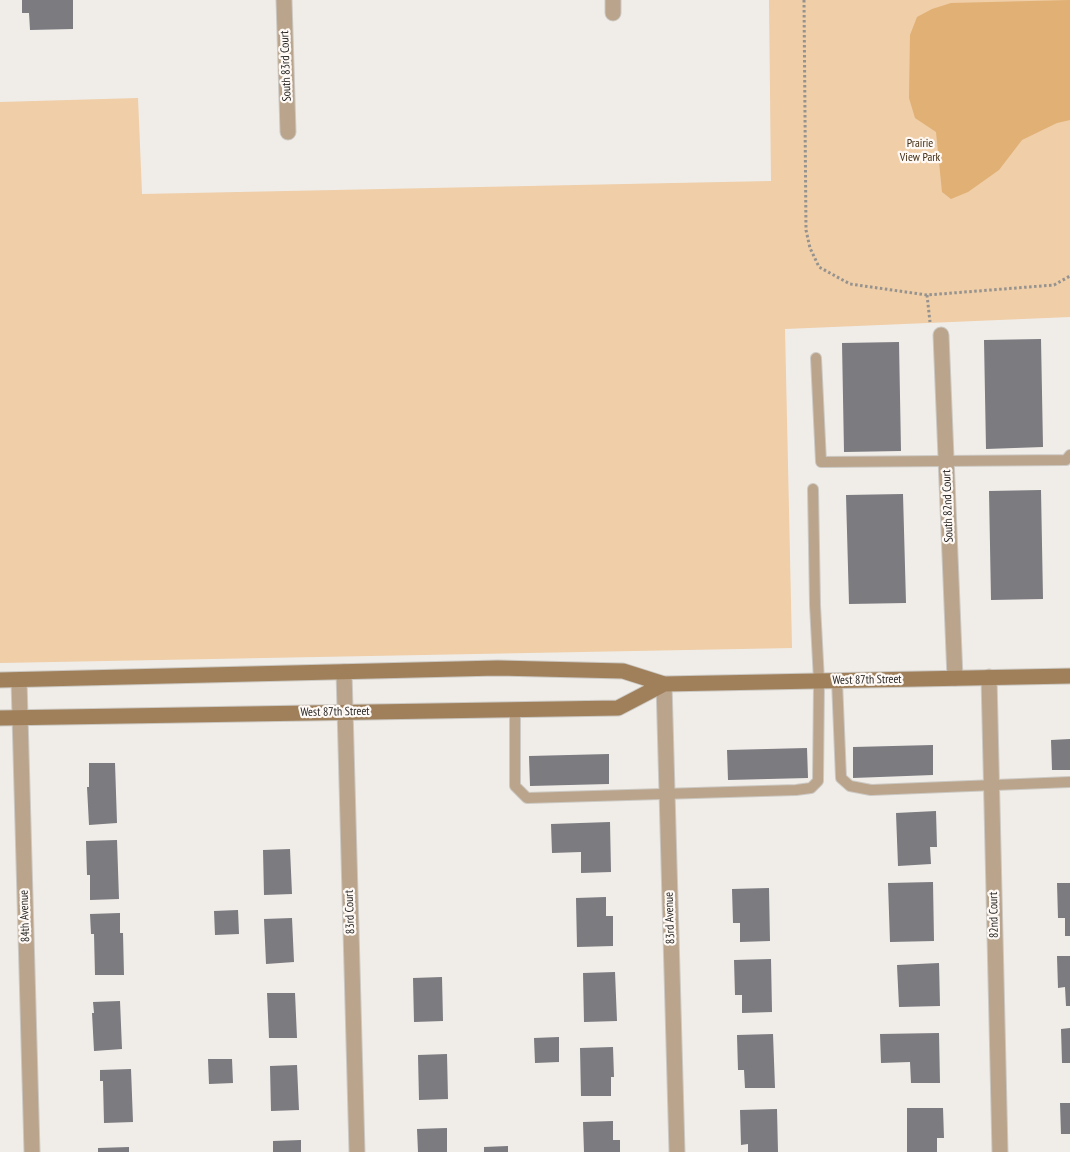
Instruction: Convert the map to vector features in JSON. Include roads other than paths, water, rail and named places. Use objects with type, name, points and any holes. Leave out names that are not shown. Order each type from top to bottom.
[{"type":"main road","name":"West 87th Street","points":[[0,680],[498,668],[623,671],[664,684],[1070,676]]},
{"type":"main road","name":"West 87th Street","points":[[0,718],[618,708],[664,684]]},
{"type":"street","name":"South 83rd Court","points":[[284,0],[288,132]]},
{"type":"street","name":"South 82nd Court","points":[[941,335],[955,678]]},
{"type":"street","name":"83rd Court","points":[[344,672],[357,1152]]},
{"type":"street","name":"82nd Court","points":[[989,677],[1000,1152]]},
{"type":"street","name":"84th Avenue","points":[[19,680],[32,1152]]},
{"type":"street","name":"83rd Avenue","points":[[664,684],[677,1152]]},
{"type":"lane","points":[[816,358],[821,462],[1066,460],[1070,456]]},
{"type":"lane","points":[[515,709],[515,786],[527,798],[811,788],[818,781],[819,681],[815,605],[813,489]]},
{"type":"lane","points":[[837,681],[841,778],[850,786],[871,790],[1070,782]]},
{"type":"park label","name":"Prairie View Park","points":[[920,151]]}]
